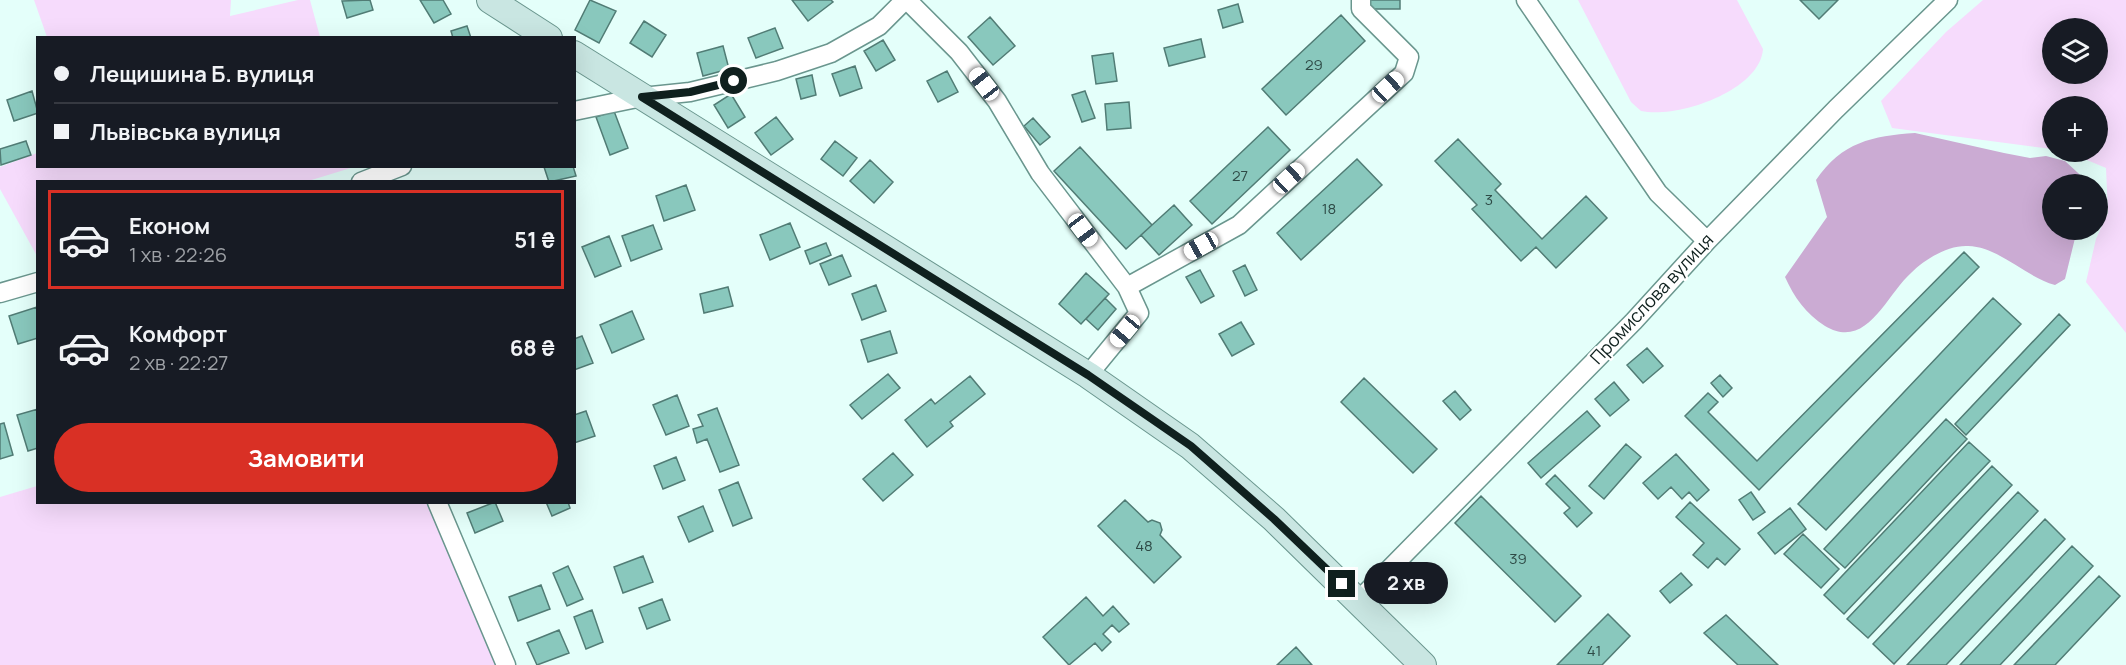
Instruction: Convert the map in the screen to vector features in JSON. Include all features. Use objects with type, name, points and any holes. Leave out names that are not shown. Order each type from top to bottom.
[{"type":"main road","points":[[490,0],[546,36]]},
{"type":"main road","points":[[576,55],[1088,375],[1191,446],[1274,519],[1423,665]]},
{"type":"street","points":[[576,111],[642,97],[690,92],[777,70],[831,53],[879,26],[906,0],[959,52],[997,100],[1040,173],[1127,287],[1139,313],[1088,375]]},
{"type":"street","points":[[1526,0],[1658,193],[1707,241]]},
{"type":"street","name":"Промислова вулиця","points":[[1359,600],[1634,321],[1707,241],[1948,0]]},
{"type":"street","points":[[1127,287],[1239,225],[1404,73],[1409,57],[1361,4]]},
{"type":"street","points":[[366,180],[397,168]]},
{"type":"street","points":[[0,293],[36,283]]},
{"type":"street","points":[[438,504],[506,665]]},
{"type":"shaded area","points":[[34,0],[231,0],[230,16],[298,0],[310,0],[320,36],[47,36]]},
{"type":"shaded area","points":[[1578,0],[1737,0],[1763,49],[1758,64],[1748,78],[1714,99],[1675,111],[1641,111],[1631,102]]},
{"type":"shaded area","points":[[1983,0],[2126,0],[2126,333],[2086,282],[2096,240],[2108,240],[2108,174],[2106,168],[2092,162],[2108,162],[2108,96],[2042,96],[2042,148],[1892,128],[1881,101],[1946,32]]},
{"type":"shaded area","points":[[1915,133],[2030,158],[2042,156],[2042,162],[2066,162],[2079,174],[2042,174],[2042,240],[2075,240],[2065,279],[2055,285],[2033,276],[1991,251],[1960,246],[1937,254],[1917,268],[1864,326],[1853,331],[1840,332],[1825,326],[1812,316],[1801,305],[1785,277],[1827,217],[1816,180],[1836,157],[1847,149],[1885,136]]},
{"type":"shaded area","points":[[36,153],[36,168],[351,168],[312,180],[36,180],[36,254],[0,189],[0,167]]},
{"type":"shaded area","points":[[36,486],[36,504],[440,504],[512,665],[0,665],[0,497]]},
{"type":"building","points":[[370,0],[373,10],[347,18],[342,1]]},
{"type":"building","points":[[420,0],[443,0],[451,14],[434,23]]},
{"type":"building","points":[[590,0],[616,11],[599,43],[575,30]]},
{"type":"building","points":[[792,0],[831,0],[833,2],[808,21]]},
{"type":"building","points":[[1364,0],[1400,0],[1400,9],[1365,9]]},
{"type":"building","points":[[1800,0],[1838,0],[1819,19]]},
{"type":"building","points":[[1238,4],[1243,22],[1223,28],[1218,10]]},
{"type":"building","points":[[1341,15],[1365,41],[1286,115],[1262,89]]},
{"type":"building","points":[[990,17],[1015,46],[993,65],[968,37]]},
{"type":"building","points":[[644,21],[666,35],[652,57],[630,43]]},
{"type":"building","points":[[467,26],[470,36],[452,36],[451,31]]},
{"type":"building","points":[[775,28],[783,48],[756,58],[748,38]]},
{"type":"building","points":[[1201,39],[1205,57],[1169,66],[1164,48]]},
{"type":"building","points":[[883,40],[895,60],[876,71],[864,51]]},
{"type":"building","points":[[723,46],[729,69],[703,76],[697,53]]},
{"type":"building","points":[[1113,53],[1117,81],[1096,84],[1092,56]]},
{"type":"building","points":[[855,66],[862,88],[840,96],[832,74]]},
{"type":"building","points":[[947,71],[958,92],[938,102],[927,81]]},
{"type":"building","points":[[812,75],[816,95],[801,99],[796,79]]},
{"type":"building","points":[[32,91],[36,114],[14,121],[7,100]]},
{"type":"building","points":[[1085,91],[1095,118],[1082,122],[1072,95]]},
{"type":"building","points":[[731,94],[745,117],[728,128],[714,105]]},
{"type":"building","points":[[1129,102],[1131,128],[1107,130],[1105,104]]},
{"type":"building","points":[[614,111],[628,148],[610,155],[596,117]]},
{"type":"building","points":[[776,117],[793,139],[771,155],[755,133]]},
{"type":"building","points":[[1033,118],[1050,137],[1040,145],[1024,126]]},
{"type":"building","points":[[1268,127],[1290,150],[1212,224],[1190,201]]},
{"type":"building","points":[[1458,139],[1501,184],[1495,190],[1542,239],[1586,196],[1607,218],[1556,268],[1536,247],[1521,261],[1472,209],[1477,205],[1435,161]]},
{"type":"building","points":[[26,141],[31,155],[1,165],[0,149]]},
{"type":"building","points":[[835,141],[857,158],[843,176],[821,159]]},
{"type":"building","points":[[1080,147],[1152,225],[1126,249],[1054,171]]},
{"type":"building","points":[[1357,159],[1382,185],[1301,260],[1277,233]]},
{"type":"building","points":[[870,160],[893,182],[874,203],[850,181]]},
{"type":"building","points":[[544,168],[574,168],[576,176],[548,180]]},
{"type":"building","points":[[686,185],[695,210],[664,221],[656,196]]},
{"type":"building","points":[[1174,205],[1192,225],[1159,255],[1141,235]]},
{"type":"building","points":[[790,223],[800,247],[770,260],[760,235]]},
{"type":"building","points":[[653,225],[662,249],[631,261],[622,236]]},
{"type":"building","points":[[609,236],[621,266],[595,277],[582,247]]},
{"type":"building","points":[[826,243],[831,255],[810,264],[805,251]]},
{"type":"building","points":[[1964,252],[1979,267],[1759,490],[1685,416],[1708,393],[1718,402],[1708,412],[1757,461]]},
{"type":"building","points":[[842,255],[851,276],[829,285],[820,264]]},
{"type":"building","points":[[1245,265],[1257,290],[1245,296],[1233,271]]},
{"type":"building","points":[[1200,270],[1214,296],[1201,303],[1186,277]]},
{"type":"building","points":[[1086,273],[1109,294],[1081,324],[1059,304]]},
{"type":"building","points":[[876,285],[886,311],[862,320],[852,294]]},
{"type":"building","points":[[728,287],[733,306],[704,313],[700,294]]},
{"type":"building","points":[[1105,298],[1116,309],[1098,330],[1086,319]]},
{"type":"building","points":[[1993,298],[2021,324],[1826,530],[1798,504]]},
{"type":"building","points":[[36,307],[36,339],[18,344],[9,316]]},
{"type":"building","points":[[632,311],[644,339],[612,353],[600,325]]},
{"type":"building","points":[[2059,314],[2070,325],[1966,435],[1955,424]]},
{"type":"building","points":[[1241,322],[1254,344],[1232,356],[1219,334]]},
{"type":"building","points":[[890,331],[897,353],[868,362],[861,340]]},
{"type":"building","points":[[582,336],[593,363],[576,369],[576,338]]},
{"type":"building","points":[[1647,348],[1663,366],[1643,383],[1627,365]]},
{"type":"building","points":[[888,374],[900,388],[862,419],[850,405]]},
{"type":"building","points":[[1720,375],[1732,388],[1723,397],[1711,383]]},
{"type":"building","points":[[970,376],[985,394],[950,422],[953,426],[927,447],[905,420],[931,399],[935,404]]},
{"type":"building","points":[[1364,378],[1437,449],[1413,473],[1341,402]]},
{"type":"building","points":[[1614,382],[1629,400],[1610,416],[1595,399]]},
{"type":"building","points":[[1455,391],[1471,410],[1460,420],[1443,401]]},
{"type":"building","points":[[677,395],[689,426],[666,435],[653,405]]},
{"type":"building","points":[[717,408],[739,465],[720,472],[707,439],[697,443],[693,429],[703,426],[698,415]]},
{"type":"building","points":[[36,410],[36,449],[28,451],[17,415]]},
{"type":"building","points":[[586,411],[595,436],[576,442],[576,414]]},
{"type":"building","points":[[1587,411],[1600,426],[1541,478],[1528,463]]},
{"type":"building","points":[[1946,419],[1967,439],[1845,568],[1824,549]]},
{"type":"building","points":[[4,423],[13,455],[0,459],[0,424]]},
{"type":"building","points":[[1969,442],[1990,461],[1844,614],[1824,595]]},
{"type":"building","points":[[1626,444],[1641,457],[1604,499],[1589,486]]},
{"type":"building","points":[[893,453],[913,475],[883,501],[863,479]]},
{"type":"building","points":[[1676,454],[1709,490],[1697,501],[1689,492],[1682,499],[1671,487],[1658,499],[1643,483]]},
{"type":"building","points":[[676,457],[685,480],[663,489],[654,466]]},
{"type":"building","points":[[1992,466],[2012,485],[1868,638],[1847,619]]},
{"type":"building","points":[[1555,475],[1592,513],[1577,527],[1564,513],[1570,508],[1546,484]]},
{"type":"building","points":[[738,482],[752,518],[733,526],[719,490]]},
{"type":"building","points":[[1751,492],[1765,512],[1753,520],[1739,500]]},
{"type":"building","points":[[2018,492],[2038,511],[1894,664],[1873,644]]},
{"type":"building","points":[[1481,496],[1581,596],[1555,622],[1455,523]]},
{"type":"building","points":[[1125,500],[1148,522],[1152,520],[1160,523],[1162,530],[1160,535],[1181,557],[1154,583],[1098,526]]},
{"type":"building","points":[[1690,502],[1740,549],[1725,565],[1717,558],[1708,568],[1693,555],[1704,543],[1676,517]]},
{"type":"building","points":[[496,504],[503,521],[475,533],[467,513]]},
{"type":"building","points":[[547,504],[569,504],[570,508],[552,516]]},
{"type":"building","points":[[703,506],[713,531],[689,542],[678,517]]},
{"type":"building","points":[[1790,508],[1806,529],[1775,554],[1758,533]]},
{"type":"building","points":[[2045,519],[2065,539],[1946,665],[1907,665]]},
{"type":"building","points":[[1803,534],[1839,569],[1821,588],[1784,554]]},
{"type":"building","points":[[2072,546],[2093,566],[2000,665],[1960,665]]},
{"type":"building","points":[[643,556],[653,582],[623,593],[614,567]]},
{"type":"building","points":[[568,566],[583,599],[567,606],[553,573]]},
{"type":"building","points":[[1681,573],[1692,585],[1670,603],[1660,591]]},
{"type":"building","points":[[2099,576],[2120,596],[2055,665],[2014,665]]},
{"type":"building","points":[[541,585],[550,609],[518,621],[509,597]]},
{"type":"building","points":[[1086,597],[1103,616],[1113,606],[1129,624],[1119,632],[1112,625],[1103,634],[1111,642],[1102,651],[1095,643],[1069,665],[1043,637]]},
{"type":"building","points":[[662,599],[670,620],[647,629],[639,608]]},
{"type":"building","points":[[592,610],[603,642],[586,649],[574,617]]},
{"type":"building","points":[[1608,614],[1630,636],[1602,665],[1557,665]]},
{"type":"building","points":[[1726,615],[1778,665],[1738,665],[1704,633]]},
{"type":"building","points":[[559,630],[569,653],[537,665],[527,643]]},
{"type":"building","points":[[1296,647],[1312,665],[1277,665]]},
{"type":"route","points":[[734,81],[690,92],[642,97],[1088,375],[1160,423],[1230,479],[1342,584]]}]
